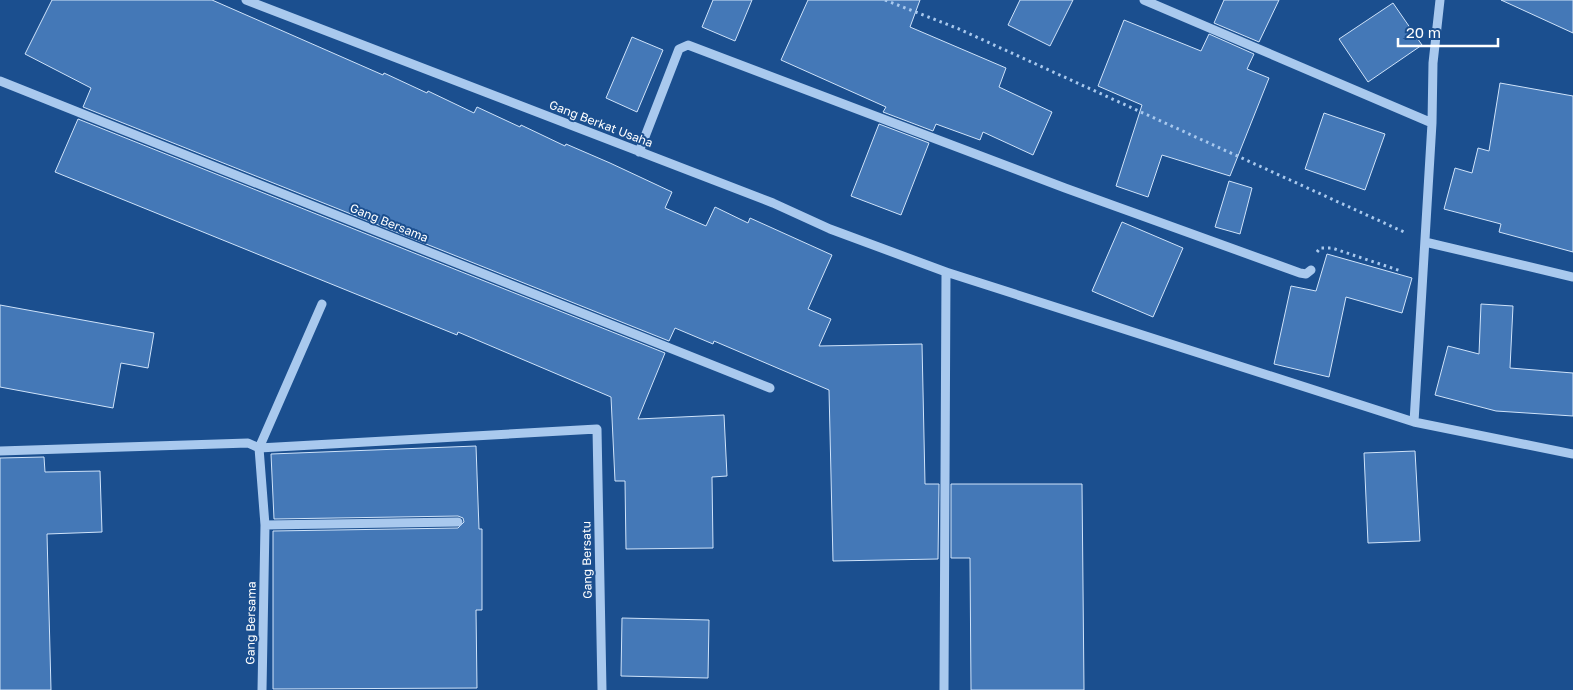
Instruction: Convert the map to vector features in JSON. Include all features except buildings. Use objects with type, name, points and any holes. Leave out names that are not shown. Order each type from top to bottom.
[{"type":"street","name":"Gang Berkat Usaha","points":[[246,0],[773,203],[830,229],[946,272],[1414,422],[1573,454]]},
{"type":"street","points":[[1144,0],[1432,122]]},
{"type":"street","points":[[1414,422],[1432,122],[1433,63],[1440,0]]},
{"type":"street","points":[[639,152],[679,49],[688,45],[1065,188],[1300,273],[1306,274],[1311,270]]},
{"type":"street","name":"Gang Bersama","points":[[0,81],[770,388]]},
{"type":"street","points":[[1425,242],[1573,277]]},
{"type":"street","points":[[944,690],[946,272]]},
{"type":"street","points":[[0,451],[248,443],[258,448],[322,304]]},
{"type":"street","name":"Gang Bersatu","points":[[258,448],[598,429],[602,690]]},
{"type":"street","name":"Gang Bersama","points":[[258,448],[265,525],[262,690]]},
{"type":"street","points":[[265,525],[458,522]]},
{"type":"path","points":[[885,0],[968,33],[1425,242]]},
{"type":"path","points":[[1311,270],[1316,253],[1320,248],[1332,248],[1423,278]]}]
